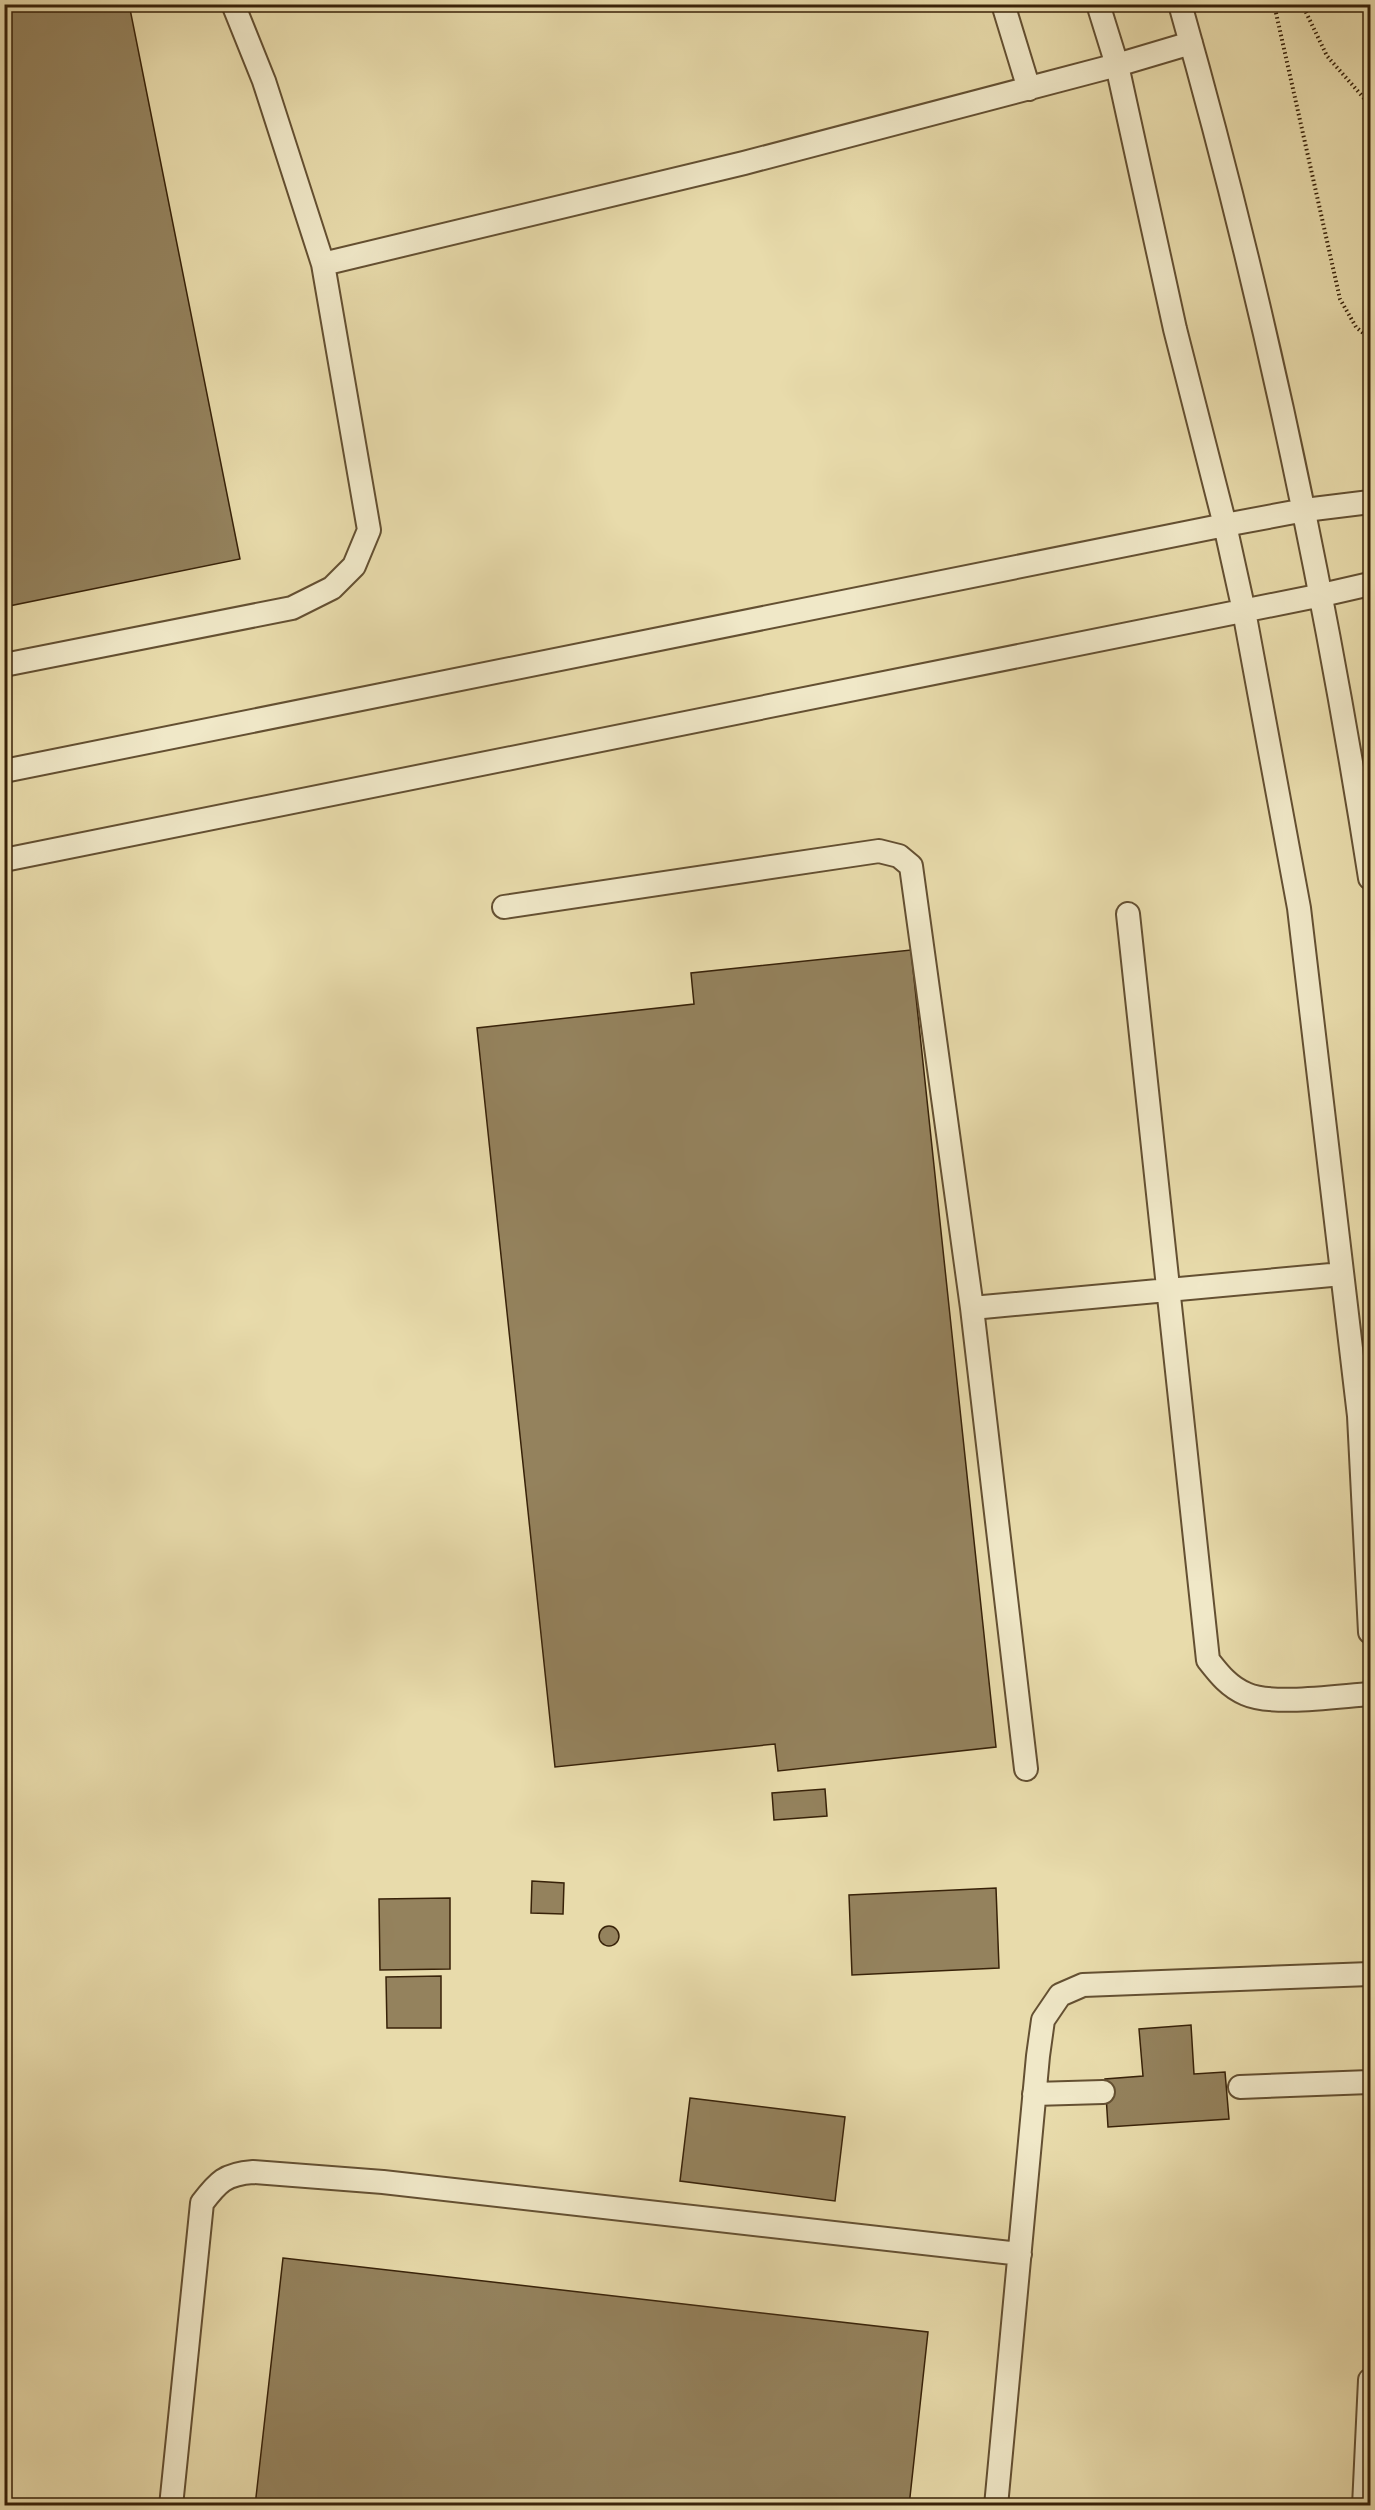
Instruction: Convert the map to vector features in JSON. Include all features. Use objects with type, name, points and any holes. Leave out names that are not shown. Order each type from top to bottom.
[{"type":"lane","points":[[4,665],[292,608],[332,588],[354,566],[369,530],[323,264],[264,81],[233,4]]},
{"type":"lane","points":[[1003,4],[1029,88]]},
{"type":"lane","points":[[1098,4],[1117,65],[1175,329],[1225,525],[1244,611],[1299,908],[1359,1416],[1371,1632]]},
{"type":"lane","points":[[1180,4],[1257,297],[1305,510],[1371,878]]},
{"type":"lane","points":[[323,264],[744,163],[1117,65],[1191,43]]},
{"type":"lane","points":[[4,771],[1225,525],[1305,510],[1371,502]]},
{"type":"lane","points":[[4,860],[1371,584]]},
{"type":"lane","points":[[504,907],[879,851],[899,855],[911,866],[972,1308],[1026,1769]]},
{"type":"lane","points":[[1128,914],[1208,1660],[1222,1679],[1246,1695],[1269,1700],[1371,1694]]},
{"type":"lane","points":[[972,1308],[1342,1274]]},
{"type":"lane","points":[[996,2505],[1034,2094],[1043,2020],[1060,1995],[1083,1985],[1371,1974]]},
{"type":"lane","points":[[1240,2087],[1371,2082]]},
{"type":"lane","points":[[1034,2094],[1103,2092]]},
{"type":"lane","points":[[171,2505],[202,2203],[218,2183],[235,2173],[253,2172],[383,2182],[1020,2254]]},
{"type":"lane","points":[[1364,2505],[1371,2380]]},
{"type":"path","points":[[1274,4],[1340,298],[1356,327],[1371,339]]},
{"type":"path","points":[[1302,4],[1326,56],[1371,105]]},
{"type":"building","points":[[4,4],[129,4],[240,559],[4,607]]},
{"type":"building","points":[[911,950],[996,1747],[778,1771],[775,1744],[555,1767],[477,1028],[694,1004],[691,973]]},
{"type":"building","points":[[825,1789],[827,1816],[774,1820],[772,1793]]},
{"type":"building","points":[[532,1881],[564,1883],[563,1914],[531,1913]]},
{"type":"building","points":[[996,1888],[999,1968],[852,1975],[849,1895]]},
{"type":"building","points":[[450,1898],[450,1969],[380,1970],[379,1899]]},
{"type":"building","points":[[605,1926],[613,1926],[619,1932],[619,1940],[613,1946],[605,1946],[599,1940],[599,1932]]},
{"type":"building","points":[[441,1976],[441,2028],[387,2028],[386,1977]]},
{"type":"building","points":[[1191,2025],[1194,2074],[1225,2072],[1229,2119],[1108,2127],[1105,2079],[1143,2076],[1139,2029]]},
{"type":"building","points":[[690,2098],[845,2117],[835,2201],[680,2181]]},
{"type":"building","points":[[283,2258],[928,2332],[909,2506],[255,2506]]}]
